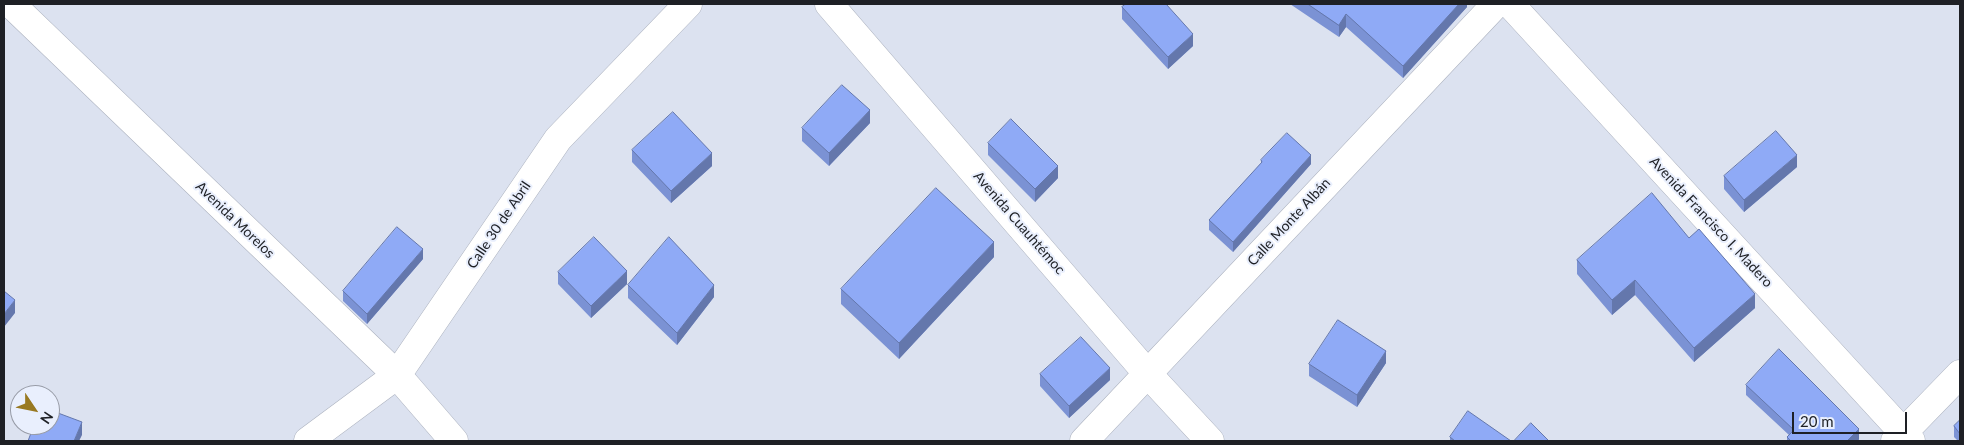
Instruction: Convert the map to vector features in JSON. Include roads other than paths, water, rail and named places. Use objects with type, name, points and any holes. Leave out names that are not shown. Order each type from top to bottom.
[{"type":"street","name":"Avenida Morelos","points":[[11,4],[397,375],[454,441]]},
{"type":"street","name":"Calle 30 de Abril","points":[[308,441],[397,375],[558,139],[688,4]]},
{"type":"street","name":"Avenida Cuauhtémoc","points":[[829,4],[1147,373],[1210,441]]},
{"type":"street","name":"Calle Monte Albán","points":[[1084,441],[1496,4]]},
{"type":"street","name":"Avenida Francisco I. Madero","points":[[1510,4],[1903,438]]},
{"type":"street","points":[[1903,438],[1960,374]]}]
